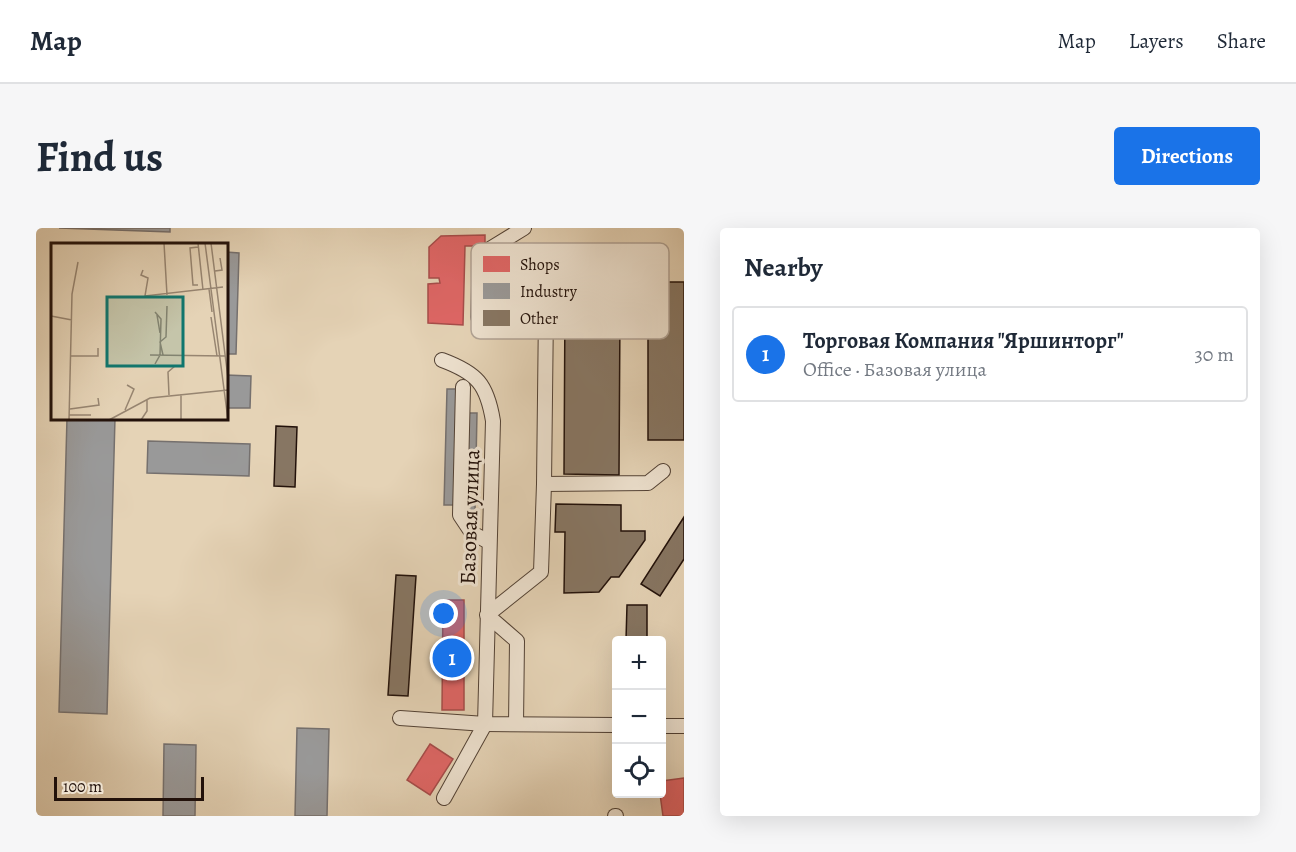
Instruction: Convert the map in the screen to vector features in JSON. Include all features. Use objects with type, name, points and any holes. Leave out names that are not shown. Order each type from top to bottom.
[{"type":"street","points":[[500,243],[524,228]]},
{"type":"street","points":[[516,724],[517,641],[487,615],[541,572],[546,339]]},
{"type":"street","name":"Базовая улица","points":[[442,360],[461,367],[480,382],[489,399],[493,421],[485,724],[444,798]]},
{"type":"street","points":[[463,387],[460,515],[472,533],[489,542]]},
{"type":"street","points":[[544,484],[648,483],[663,471]]},
{"type":"street","points":[[400,718],[485,724],[612,725]]},
{"type":"street","points":[[666,726],[684,726]]},
{"type":"building: Shops","points":[[485,235],[485,243],[471,243],[471,246],[465,246],[463,325],[428,323],[428,284],[440,283],[439,278],[429,278],[429,247],[441,236]]},
{"type":"building: Shops","points":[[443,600],[464,600],[464,710],[442,710]]},
{"type":"building: Shops","points":[[430,744],[453,759],[430,795],[407,780]]},
{"type":"building: Shops","points":[[684,778],[684,816],[663,816],[661,798],[666,798],[666,780]]},
{"type":"building: Industry","points":[[59,228],[170,228],[170,232]]},
{"type":"building: Industry","points":[[228,252],[239,253],[236,354],[228,354]]},
{"type":"building: Industry","points":[[228,375],[251,376],[250,408],[228,408]]},
{"type":"building: Industry","points":[[447,389],[458,389],[456,505],[444,505]]},
{"type":"building: Industry","points":[[466,413],[477,413],[475,511],[465,510]]},
{"type":"building: Industry","points":[[67,420],[115,420],[107,714],[59,712]]},
{"type":"building: Industry","points":[[148,441],[250,444],[249,476],[147,473]]},
{"type":"building: Industry","points":[[297,728],[329,729],[327,816],[295,816]]},
{"type":"building: Industry","points":[[164,744],[196,745],[195,816],[163,816]]},
{"type":"building: Other","points":[[669,282],[684,282],[684,440],[648,440],[648,339],[669,339]]},
{"type":"building: Other","points":[[565,339],[620,339],[619,475],[564,474]]},
{"type":"building: Other","points":[[276,426],[297,427],[295,487],[274,486]]},
{"type":"building: Other","points":[[556,504],[621,505],[621,531],[645,531],[645,540],[619,577],[611,577],[599,592],[564,593],[565,532],[555,532]]},
{"type":"building: Other","points":[[684,517],[684,559],[660,596],[641,584]]},
{"type":"building: Other","points":[[396,575],[416,576],[408,696],[388,695]]},
{"type":"building: Other","points":[[627,605],[647,605],[647,636],[626,636]]},
{"type":"place","name":"Торговая Компания \"Яршинторг\"","points":[[452,658]]}]
